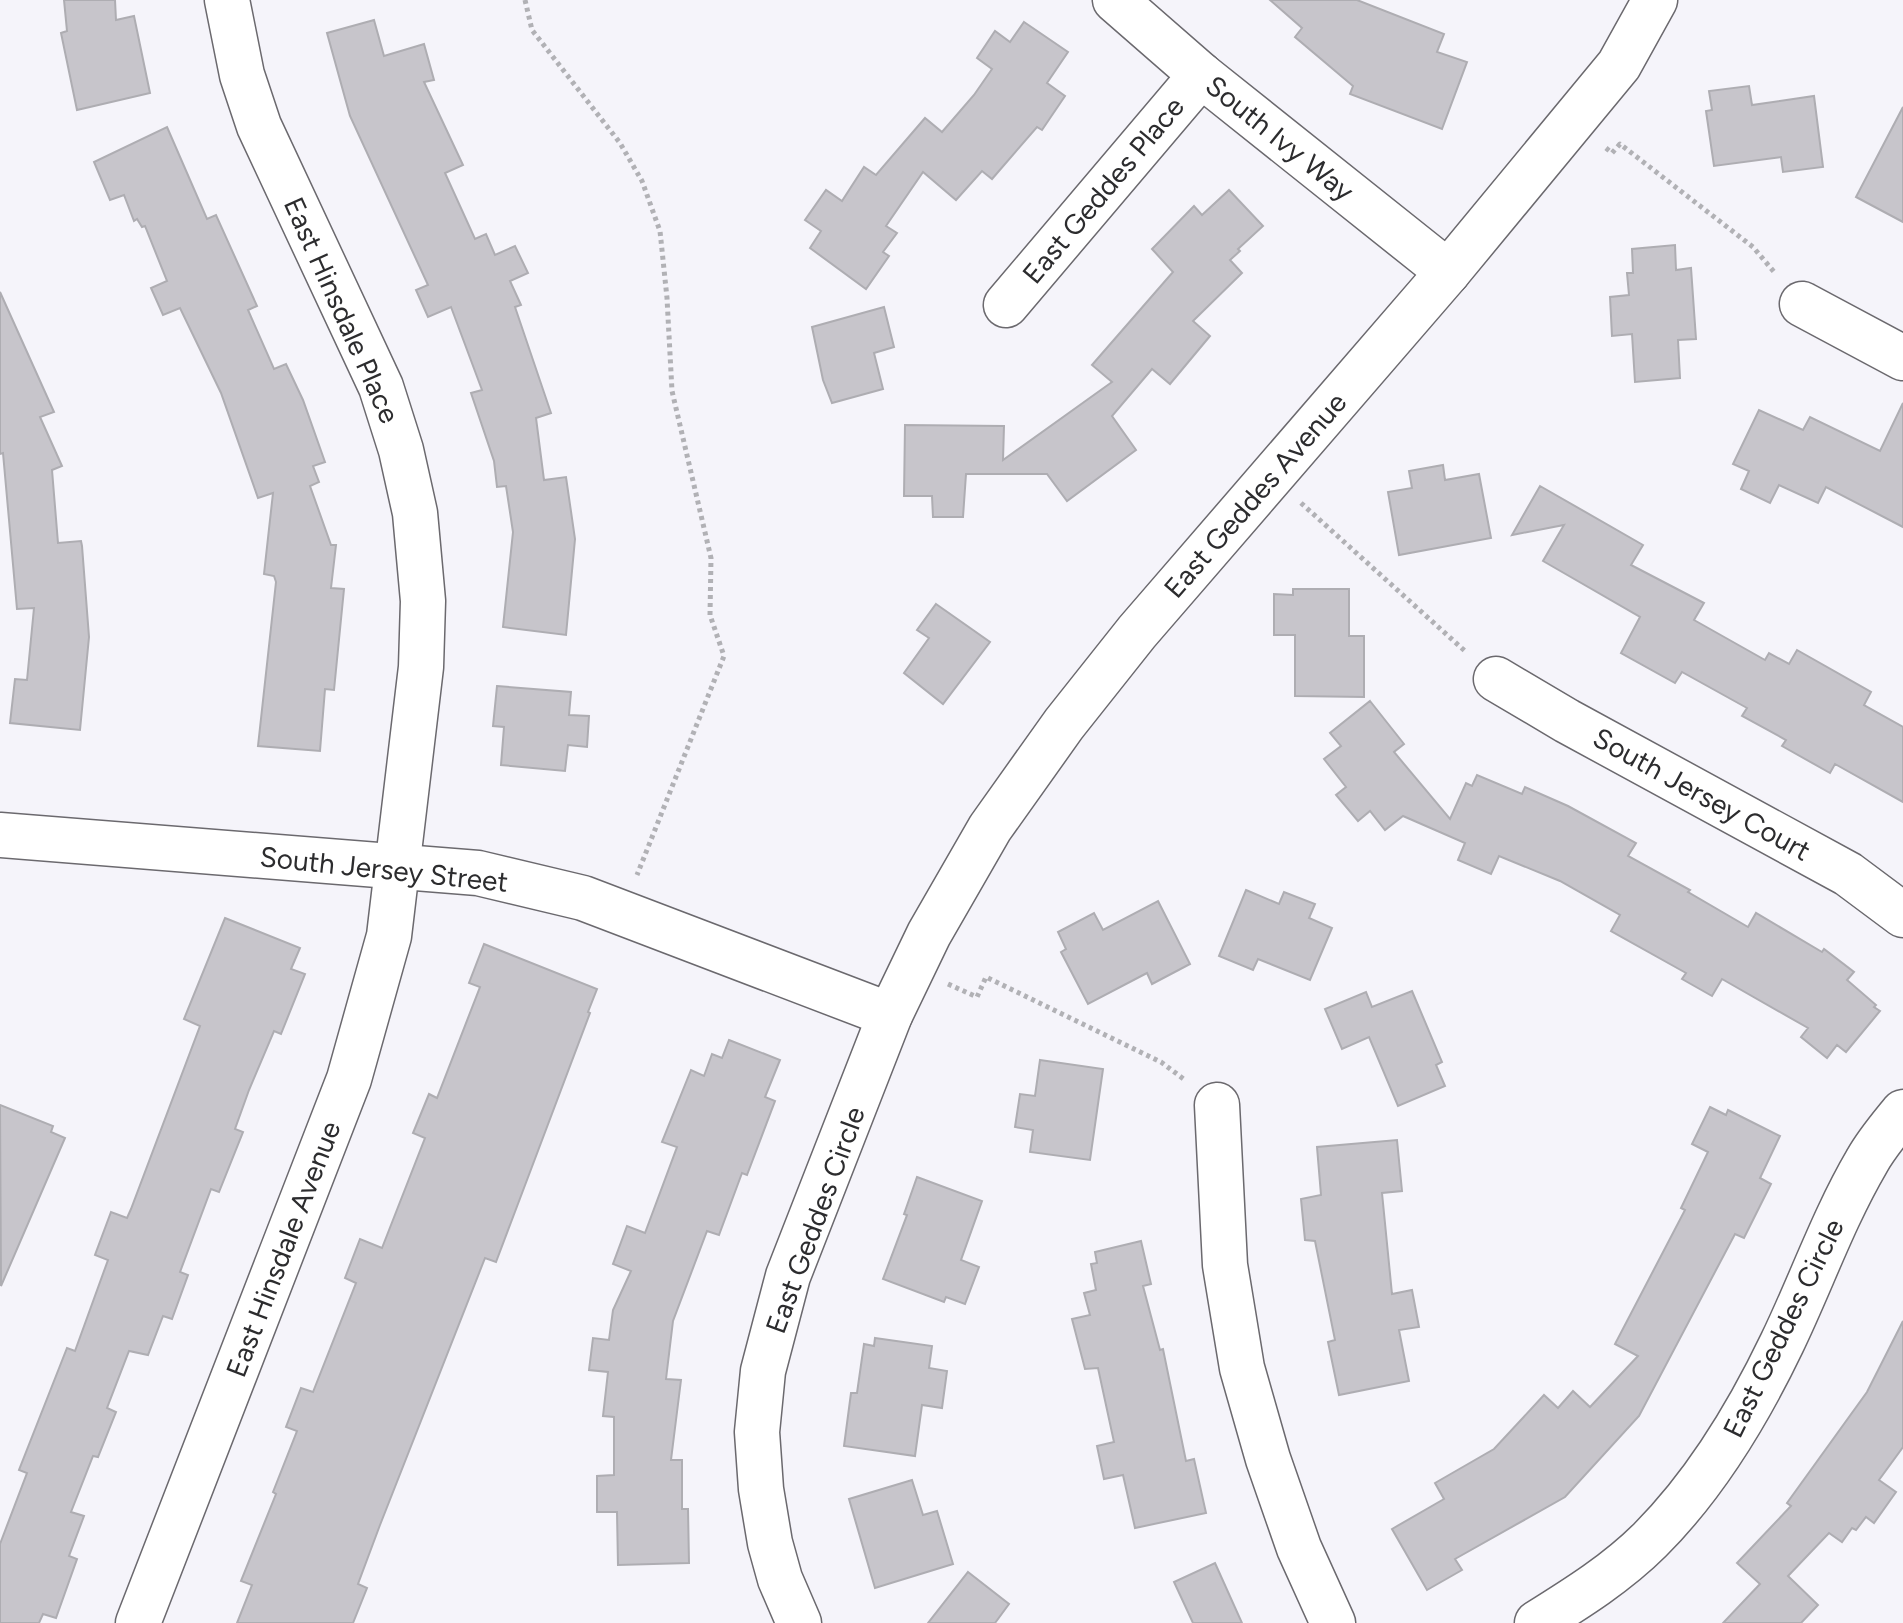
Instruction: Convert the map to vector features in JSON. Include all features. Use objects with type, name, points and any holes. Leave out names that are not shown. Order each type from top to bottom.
[{"type":"street","name":"East Hinsdale Place","points":[[227,0],[242,75],[259,126],[381,387],[401,450],[415,513],[423,601],[421,667],[399,866]]},
{"type":"street","name":"South Ivy Way","points":[[1115,0],[1201,75],[1448,272]]},
{"type":"street","name":"East Geddes Avenue","points":[[890,1015],[929,934],[990,828],[1064,724],[1137,632],[1448,272],[1619,65],[1655,0]]},
{"type":"street","name":"East Geddes Place","points":[[1006,305],[1201,75]]},
{"type":"street","points":[[1802,304],[1903,358]]},
{"type":"street","name":"South Jersey Court","points":[[1496,679],[1848,874],[1903,915]]},
{"type":"street","name":"South Jersey Street","points":[[0,835],[478,873],[583,898],[890,1015]]},
{"type":"street","name":"East Hinsdale Avenue","points":[[138,1623],[349,1079],[389,936],[399,866]]},
{"type":"street","name":"East Geddes Circle","points":[[791,1621],[770,1543],[761,1489],[757,1432],[763,1371],[788,1276],[890,1015]]},
{"type":"street","points":[[1217,1105],[1225,1265],[1242,1368],[1268,1459],[1299,1548],[1333,1623]]},
{"type":"street","name":"East Geddes Circle","points":[[1537,1623],[1597,1585],[1650,1541],[1693,1492],[1739,1425],[1868,1158],[1903,1112]]},
{"type":"path","points":[[525,0],[532,30],[620,143],[642,181],[660,231],[672,391],[711,558],[710,615],[724,656],[639,869],[626,915]]},
{"type":"path","points":[[1572,122],[1612,153],[1620,144],[1753,247],[1802,304]]},
{"type":"path","points":[[1260,489],[1287,512],[1299,502],[1496,679]]},
{"type":"path","points":[[912,968],[977,997],[986,977],[1161,1062],[1217,1105]]},
{"type":"building","points":[[64,0],[115,0],[116,20],[134,16],[150,93],[77,110],[61,33],[67,31]]},
{"type":"building","points":[[1270,0],[1357,0],[1444,34],[1437,52],[1467,62],[1442,129],[1350,94],[1353,86],[1295,37],[1302,28]]},
{"type":"building","points":[[374,20],[384,56],[424,44],[434,80],[424,82],[463,165],[445,173],[475,239],[486,234],[495,255],[515,246],[528,273],[510,281],[521,305],[515,307],[551,413],[536,418],[544,480],[566,477],[575,539],[566,635],[503,627],[513,532],[506,486],[497,487],[494,461],[471,393],[482,390],[451,307],[428,317],[416,290],[428,285],[350,116],[327,33]]},
{"type":"building","points":[[1024,22],[1068,52],[1047,83],[1065,96],[1042,130],[1037,127],[992,179],[982,171],[956,200],[923,172],[886,226],[897,233],[883,252],[889,256],[866,289],[810,248],[821,231],[805,220],[826,190],[842,201],[864,167],[876,175],[925,118],[942,132],[992,69],[977,58],[995,31],[1010,42]]},
{"type":"building","points":[[1749,86],[1752,105],[1814,96],[1823,167],[1783,172],[1781,157],[1714,166],[1706,111],[1712,110],[1709,91]]},
{"type":"building","points":[[1903,107],[1903,222],[1856,197]]},
{"type":"building","points":[[167,127],[207,219],[216,215],[257,306],[248,310],[274,369],[286,364],[303,400],[325,462],[313,466],[319,482],[310,486],[331,545],[336,545],[331,588],[344,589],[334,690],[325,689],[320,751],[258,746],[276,582],[274,576],[264,574],[273,493],[258,498],[221,393],[180,308],[163,315],[151,288],[167,281],[145,226],[142,227],[137,219],[134,221],[124,195],[110,200],[94,162]]},
{"type":"building","points":[[1229,190],[1263,226],[1230,260],[1242,273],[1193,321],[1210,336],[1170,384],[1152,369],[1112,416],[1136,450],[1067,501],[1047,474],[966,474],[963,517],[933,517],[932,496],[904,496],[905,425],[1004,426],[1003,460],[1112,382],[1092,365],[1173,272],[1152,249],[1194,206],[1202,215]]},
{"type":"building","points":[[1675,245],[1676,270],[1691,268],[1696,339],[1678,340],[1680,378],[1635,382],[1632,334],[1612,336],[1610,297],[1629,295],[1627,273],[1633,273],[1632,249]]},
{"type":"building","points":[[0,292],[54,412],[40,417],[62,466],[52,470],[58,543],[81,541],[82,546],[89,637],[80,730],[10,723],[15,679],[27,680],[34,608],[17,609],[3,453],[0,454]]},
{"type":"building","points":[[884,307],[894,347],[874,353],[883,389],[832,403],[823,380],[812,327]]},
{"type":"building","points":[[1903,403],[1903,527],[1826,487],[1818,503],[1779,485],[1770,503],[1741,489],[1749,471],[1733,464],[1759,410],[1803,430],[1810,417],[1880,451]]},
{"type":"building","points":[[1443,465],[1445,480],[1479,474],[1491,538],[1399,555],[1388,492],[1412,488],[1409,471]]},
{"type":"building","points":[[1540,486],[1643,545],[1631,565],[1704,603],[1694,620],[1765,660],[1769,653],[1789,664],[1797,650],[1871,692],[1864,705],[1903,727],[1903,802],[1835,764],[1830,773],[1782,746],[1786,740],[1742,716],[1747,708],[1682,672],[1675,683],[1621,653],[1640,617],[1543,561],[1564,525],[1512,535]]},
{"type":"building","points":[[1293,589],[1349,589],[1349,636],[1364,636],[1364,697],[1295,696],[1295,635],[1274,635],[1274,594],[1293,595]]},
{"type":"building","points":[[936,604],[990,642],[943,704],[904,673],[929,638],[917,630]]},
{"type":"building","points":[[497,686],[571,692],[569,715],[589,716],[587,747],[568,745],[565,771],[501,765],[504,727],[493,726]]},
{"type":"building","points":[[1370,701],[1404,744],[1394,752],[1450,819],[1466,783],[1472,786],[1477,775],[1522,794],[1525,787],[1568,806],[1636,843],[1628,856],[1748,927],[1756,913],[1822,952],[1824,949],[1854,972],[1847,980],[1880,1011],[1846,1052],[1837,1045],[1827,1058],[1801,1037],[1808,1028],[1722,979],[1712,996],[1682,979],[1686,973],[1611,931],[1620,915],[1560,881],[1499,856],[1491,874],[1458,860],[1465,843],[1403,816],[1385,830],[1370,811],[1358,821],[1336,795],[1346,787],[1324,759],[1341,746],[1330,733]]},
{"type":"building","points":[[1246,890],[1279,904],[1284,892],[1315,904],[1309,918],[1332,928],[1310,980],[1258,959],[1253,970],[1219,956]]},
{"type":"building","points":[[1158,901],[1190,964],[1152,984],[1147,973],[1088,1004],[1061,952],[1066,949],[1058,932],[1094,913],[1103,930]]},
{"type":"building","points":[[225,918],[300,948],[291,969],[305,974],[281,1034],[274,1031],[249,1090],[235,1129],[243,1132],[219,1192],[211,1189],[180,1272],[188,1275],[172,1319],[163,1316],[148,1355],[129,1351],[107,1408],[116,1412],[98,1457],[93,1456],[71,1512],[84,1516],[69,1556],[77,1559],[56,1618],[43,1614],[39,1623],[0,1623],[0,1544],[27,1473],[19,1470],[67,1348],[75,1351],[108,1260],[95,1255],[111,1212],[127,1218],[200,1026],[184,1019]]},
{"type":"building","points":[[484,944],[597,989],[590,1013],[496,1262],[485,1258],[380,1525],[358,1584],[367,1588],[353,1623],[237,1623],[252,1585],[241,1581],[297,1431],[286,1427],[301,1388],[313,1392],[356,1283],[345,1278],[360,1239],[382,1248],[425,1138],[413,1133],[429,1094],[437,1098],[480,987],[469,983]]},
{"type":"building","points":[[1412,991],[1442,1062],[1436,1065],[1445,1086],[1398,1106],[1369,1037],[1342,1049],[1325,1009],[1366,992],[1372,1007]]},
{"type":"building","points":[[729,1040],[780,1060],[765,1097],[775,1101],[747,1175],[742,1173],[719,1235],[707,1231],[673,1321],[666,1379],[681,1380],[671,1460],[682,1460],[682,1509],[688,1509],[689,1563],[618,1565],[617,1512],[597,1512],[597,1476],[614,1475],[614,1417],[603,1416],[608,1372],[589,1370],[593,1338],[609,1340],[613,1310],[631,1271],[613,1264],[627,1226],[645,1233],[677,1147],[662,1142],[691,1070],[704,1076],[712,1054],[722,1058]]},
{"type":"building","points":[[1040,1060],[1103,1069],[1090,1160],[1030,1152],[1033,1130],[1015,1127],[1020,1094],[1035,1096]]},
{"type":"building","points":[[0,1105],[53,1126],[51,1132],[65,1138],[1,1286]]},
{"type":"building","points":[[1710,1107],[1726,1115],[1728,1110],[1780,1136],[1760,1178],[1771,1184],[1744,1238],[1735,1234],[1639,1416],[1565,1497],[1455,1559],[1462,1570],[1427,1590],[1392,1529],[1444,1499],[1435,1483],[1494,1449],[1544,1395],[1558,1408],[1573,1391],[1590,1407],[1638,1356],[1615,1344],[1685,1210],[1681,1208],[1708,1152],[1692,1144]]},
{"type":"building","points":[[1397,1140],[1402,1191],[1382,1193],[1392,1294],[1412,1290],[1419,1327],[1399,1330],[1409,1381],[1339,1395],[1328,1342],[1335,1340],[1315,1241],[1305,1240],[1301,1199],[1321,1195],[1317,1147]]},
{"type":"building","points":[[917,1177],[982,1201],[961,1260],[979,1267],[965,1304],[946,1297],[944,1302],[883,1279],[907,1215],[904,1214]]},
{"type":"building","points":[[1141,1241],[1151,1284],[1143,1286],[1160,1350],[1163,1349],[1186,1461],[1194,1459],[1206,1513],[1135,1528],[1123,1475],[1104,1479],[1097,1446],[1114,1442],[1098,1368],[1085,1369],[1072,1319],[1090,1315],[1084,1293],[1096,1290],[1091,1264],[1097,1263],[1095,1252]]},
{"type":"building","points":[[1903,1321],[1903,1447],[1879,1480],[1896,1492],[1874,1523],[1866,1517],[1856,1530],[1852,1528],[1842,1542],[1829,1533],[1788,1576],[1818,1605],[1801,1623],[1723,1623],[1760,1584],[1737,1563],[1791,1506],[1787,1503],[1867,1392]]},
{"type":"building","points":[[875,1338],[932,1346],[929,1368],[947,1371],[942,1408],[922,1405],[915,1456],[844,1446],[851,1393],[857,1393],[864,1344],[874,1346]]},
{"type":"building","points":[[912,1480],[923,1515],[937,1511],[953,1564],[875,1588],[849,1499]]},
{"type":"building","points":[[1215,1563],[1242,1623],[1193,1623],[1174,1582]]},
{"type":"building","points":[[968,1572],[1009,1604],[995,1623],[928,1623]]}]
